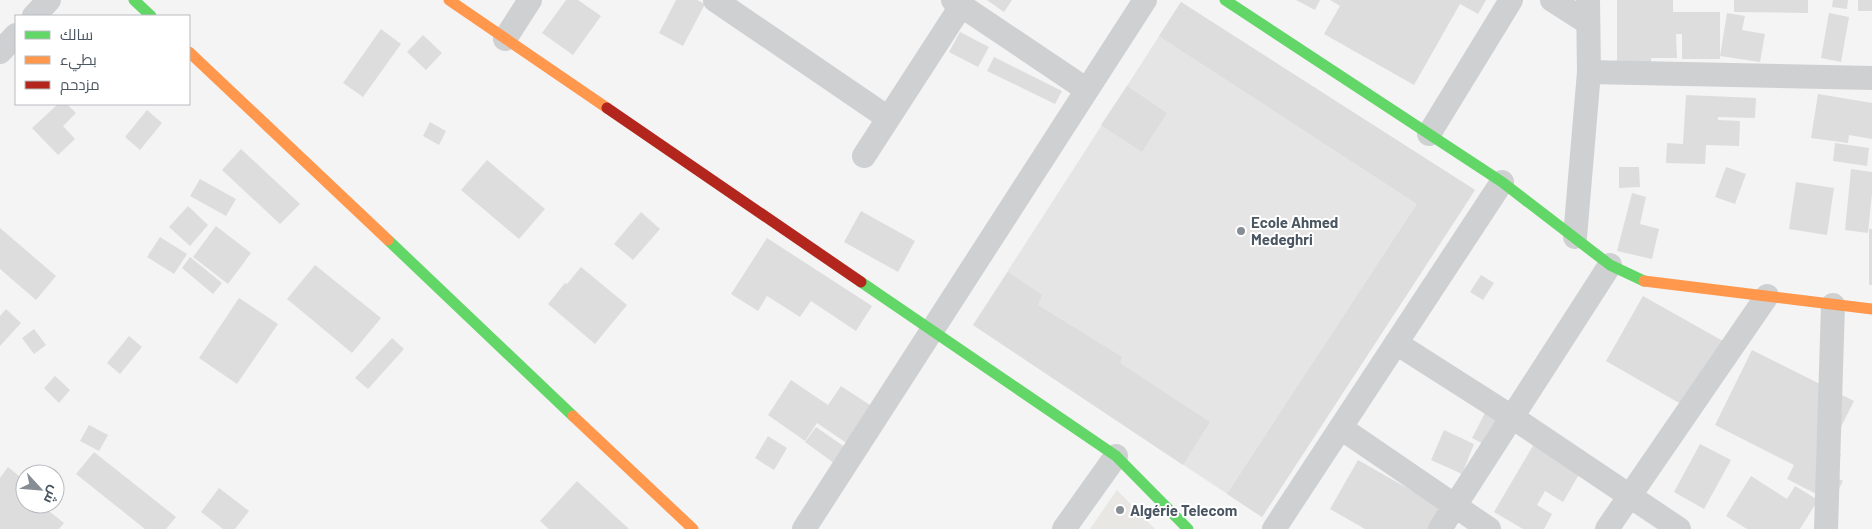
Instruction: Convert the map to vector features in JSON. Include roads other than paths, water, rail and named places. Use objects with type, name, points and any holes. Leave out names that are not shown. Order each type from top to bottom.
[{"type":"street","points":[[35,15],[49,0]]},
{"type":"street","points":[[134,0],[151,15]]},
{"type":"street","points":[[449,0],[1116,456],[1188,529]]},
{"type":"street","points":[[505,39],[530,0]]},
{"type":"street","points":[[715,0],[888,118]]},
{"type":"street","points":[[804,529],[1145,0]]},
{"type":"street","points":[[1224,0],[1502,182],[1610,265],[1646,282],[1872,309]]},
{"type":"street","points":[[1429,134],[1511,0]]},
{"type":"street","points":[[1552,0],[1588,23]]},
{"type":"street","points":[[1575,237],[1589,72],[1588,0]]},
{"type":"street","points":[[864,156],[957,3],[1087,90]]},
{"type":"street","points":[[0,52],[15,36]]},
{"type":"street","points":[[190,53],[693,529]]},
{"type":"street","points":[[1589,72],[1872,78]]},
{"type":"street","points":[[1274,529],[1502,182]]},
{"type":"street","points":[[1440,529],[1610,265]]},
{"type":"street","points":[[1608,529],[1767,296]]},
{"type":"street","points":[[1826,529],[1833,305]]},
{"type":"street","points":[[1396,343],[1512,417],[1679,529]]},
{"type":"street","points":[[1341,428],[1489,529]]},
{"type":"street","points":[[1064,529],[1116,456]]},
{"type":"place","name":"Ecole Ahmed Medeghri","points":[[1241,231]]},
{"type":"place","name":"Algérie Telecom","points":[[1120,510]]}]
